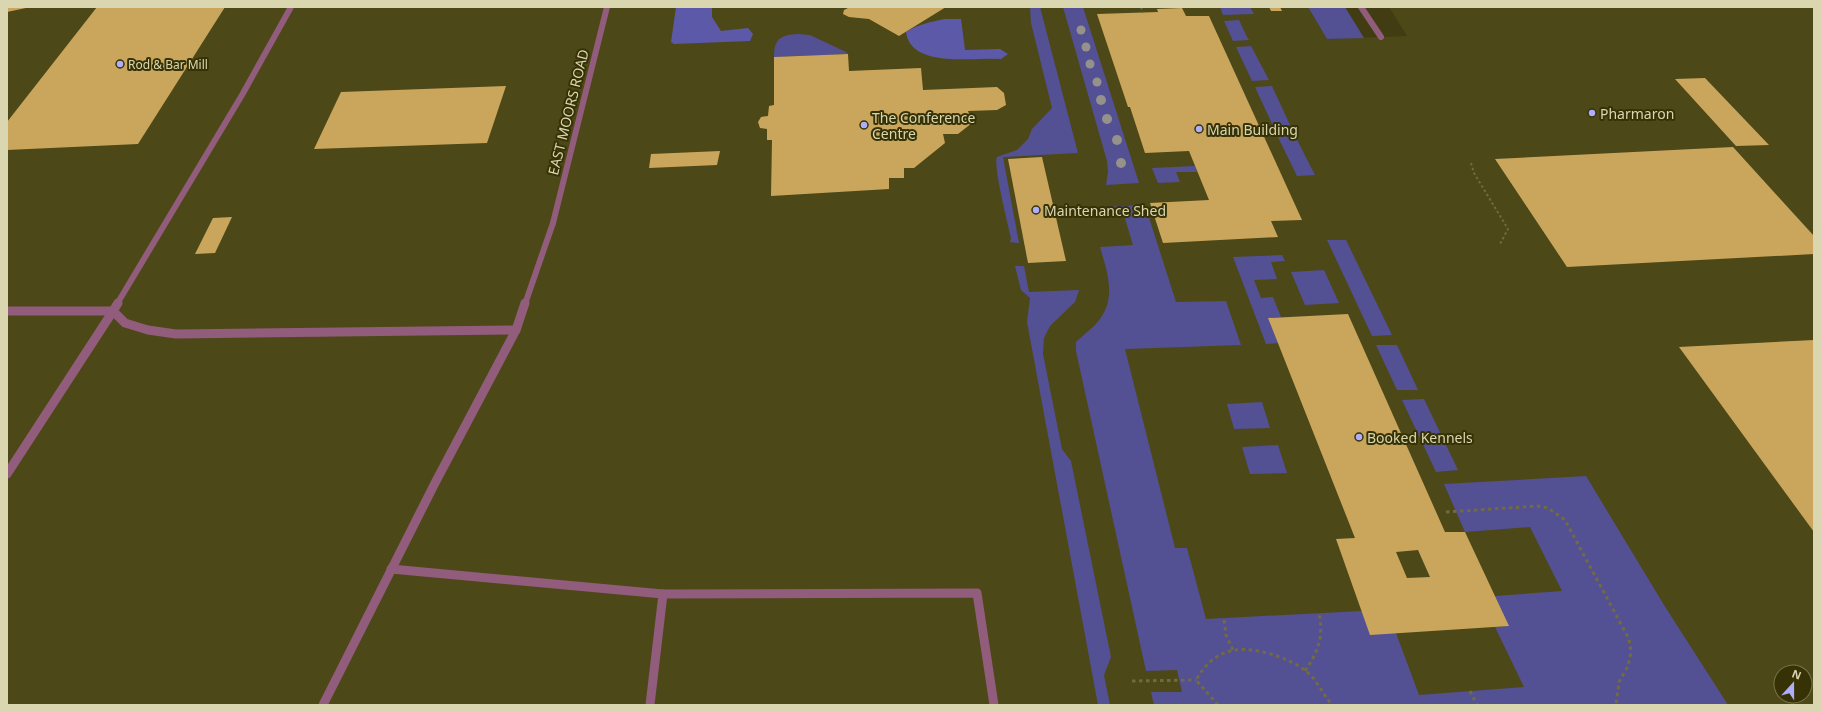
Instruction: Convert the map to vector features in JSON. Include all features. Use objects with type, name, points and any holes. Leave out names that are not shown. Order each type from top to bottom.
[{"type":"street","points":[[7,474],[113,311],[242,95],[291,7]]},
{"type":"street","name":"EAST MOORS ROAD","points":[[323,705],[391,568],[516,330],[553,223],[607,7]]},
{"type":"street","points":[[1361,7],[1381,37]]},
{"type":"street","points":[[7,310],[113,311],[125,322],[148,330],[176,334],[516,330]]},
{"type":"street","points":[[391,568],[663,594],[977,593],[994,705]]},
{"type":"street","points":[[650,705],[663,594]]},
{"type":"path","points":[[1141,7],[1143,13]]},
{"type":"path","points":[[1471,163],[1474,173],[1508,229],[1500,244]]},
{"type":"path","points":[[1446,512],[1538,506],[1548,508],[1565,520],[1629,639],[1631,652],[1628,666],[1619,682],[1616,705]]},
{"type":"path","points":[[1305,670],[1316,656],[1321,642],[1322,627],[1319,613]]},
{"type":"path","points":[[1224,620],[1226,635],[1233,650]]},
{"type":"path","points":[[1196,680],[1207,664],[1218,657],[1233,650],[1247,651],[1278,657],[1305,670],[1317,682],[1332,705]]},
{"type":"path","points":[[1132,681],[1196,680],[1218,705]]},
{"type":"path","points":[[1470,691],[1477,705]]},
{"type":"shaded area","points":[[7,7],[1308,7],[1327,39],[1407,36],[1389,7],[1814,7],[1814,705],[7,705]]},
{"type":"shaded area","points":[[676,7],[712,7],[712,17],[721,31],[748,28],[753,34],[750,41],[674,44],[671,42]]},
{"type":"shaded area","points":[[1030,7],[1040,7],[1078,153],[1003,157],[1019,243],[1010,242],[1011,238],[1001,196],[996,162],[997,157],[1017,150],[1028,139],[1032,129],[1052,108],[1031,23]]},
{"type":"shaded area","points":[[1063,7],[1083,7],[1139,183],[1106,185],[1108,172],[1107,161]]},
{"type":"shaded area","points":[[1220,7],[1250,7],[1254,14],[1223,15]]},
{"type":"shaded area","points":[[1308,7],[1345,7],[1364,38],[1327,39]]},
{"type":"shaded area","points":[[945,19],[961,19],[965,50],[1000,49],[1008,54],[1001,59],[945,59],[919,52],[910,44],[906,32],[920,25]]},
{"type":"shaded area","points":[[1239,20],[1249,40],[1233,41],[1224,21]]},
{"type":"shaded area","points":[[787,35],[810,35],[848,54],[774,57],[775,46],[780,39]]},
{"type":"shaded area","points":[[1251,46],[1269,80],[1252,81],[1236,47]]},
{"type":"shaded area","points":[[1272,86],[1290,125],[1273,126],[1255,87]]},
{"type":"shaded area","points":[[1293,132],[1315,175],[1297,176],[1276,133]]},
{"type":"shaded area","points":[[1195,166],[1197,172],[1176,172],[1180,182],[1158,183],[1152,168]]},
{"type":"shaded area","points":[[1145,205],[1176,302],[1226,301],[1241,345],[1125,349],[1175,548],[1187,548],[1206,619],[1362,611],[1396,633],[1419,695],[1524,687],[1495,627],[1508,626],[1495,596],[1562,591],[1530,527],[1465,532],[1444,484],[1586,476],[1664,605],[1728,705],[1154,705],[1151,692],[1182,692],[1177,670],[1146,671],[1076,351],[1076,342],[1095,325],[1107,307],[1109,297],[1108,278],[1100,247],[1133,245],[1124,215],[1098,216],[1097,213],[1099,207]]},
{"type":"shaded area","points":[[1327,240],[1346,240],[1392,335],[1372,336]]},
{"type":"shaded area","points":[[1282,255],[1285,261],[1271,262],[1277,279],[1254,280],[1261,298],[1273,297],[1281,317],[1269,318],[1278,343],[1266,344],[1233,257]]},
{"type":"shaded area","points":[[1015,266],[1024,266],[1029,292],[1079,290],[1075,302],[1050,326],[1044,338],[1043,354],[1062,449],[1071,461],[1111,657],[1104,675],[1110,705],[1098,705],[1027,322],[1030,298],[1021,290]]},
{"type":"shaded area","points":[[1324,270],[1339,303],[1305,305],[1291,272]]},
{"type":"shaded area","points":[[1376,345],[1397,345],[1418,390],[1397,390]]},
{"type":"shaded area","points":[[1424,399],[1458,470],[1436,472],[1402,400]]},
{"type":"shaded area","points":[[1262,402],[1270,428],[1234,429],[1227,404]]},
{"type":"shaded area","points":[[1278,445],[1287,473],[1250,474],[1242,447]]},
{"type":"building","points":[[7,7],[26,7],[26,8],[7,12]]},
{"type":"building","name":"Rod & Bar Mill","points":[[97,7],[225,7],[138,144],[7,150],[7,122]]},
{"type":"building","points":[[846,7],[946,7],[899,36],[869,19],[849,17],[843,14],[844,10],[848,8]]},
{"type":"building","points":[[1269,7],[1280,7],[1282,11],[1271,11]]},
{"type":"building","name":"Main Building","points":[[1182,8],[1186,16],[1209,16],[1302,220],[1271,221],[1278,237],[1163,243],[1150,203],[1209,200],[1189,151],[1145,153],[1097,14],[1158,12],[1157,9]]},
{"type":"building","name":"The Conference Centre","points":[[848,54],[849,71],[921,68],[923,90],[997,87],[1004,93],[1006,105],[997,110],[968,111],[972,123],[958,134],[943,134],[945,143],[914,168],[904,168],[904,178],[889,178],[889,189],[771,196],[772,140],[767,140],[767,129],[760,128],[758,122],[761,117],[768,116],[769,106],[774,105],[774,57]]},
{"type":"building","points":[[1705,78],[1769,145],[1736,146],[1675,79]]},
{"type":"building","points":[[506,86],[487,143],[314,149],[341,92]]},
{"type":"building","points":[[1733,147],[1814,236],[1814,254],[1567,267],[1495,159]]},
{"type":"building","points":[[720,151],[717,165],[649,168],[651,154]]},
{"type":"building","name":"Maintenance Shed","points":[[1042,157],[1066,261],[1028,263],[1008,159]]},
{"type":"building","points":[[232,217],[215,253],[195,254],[213,218]]},
{"type":"building","name":"Booked Kennels","points":[[1348,314],[1445,532],[1465,532],[1509,626],[1370,635],[1336,539],[1355,538],[1268,318]],"holes":[[[1418,550],[1430,577],[1407,578],[1396,552]]]},
{"type":"building","points":[[1814,340],[1814,532],[1679,347]]},
{"type":"place","name":"Rod & Bar Mill","points":[[120,64]]},
{"type":"place","name":"Pharmaron","points":[[1592,113]]},
{"type":"place","name":"The Conference Centre","points":[[864,125]]},
{"type":"place","name":"Main Building","points":[[1199,129]]},
{"type":"place","name":"Maintenance Shed","points":[[1036,210]]},
{"type":"place","name":"Booked Kennels","points":[[1359,437]]}]
